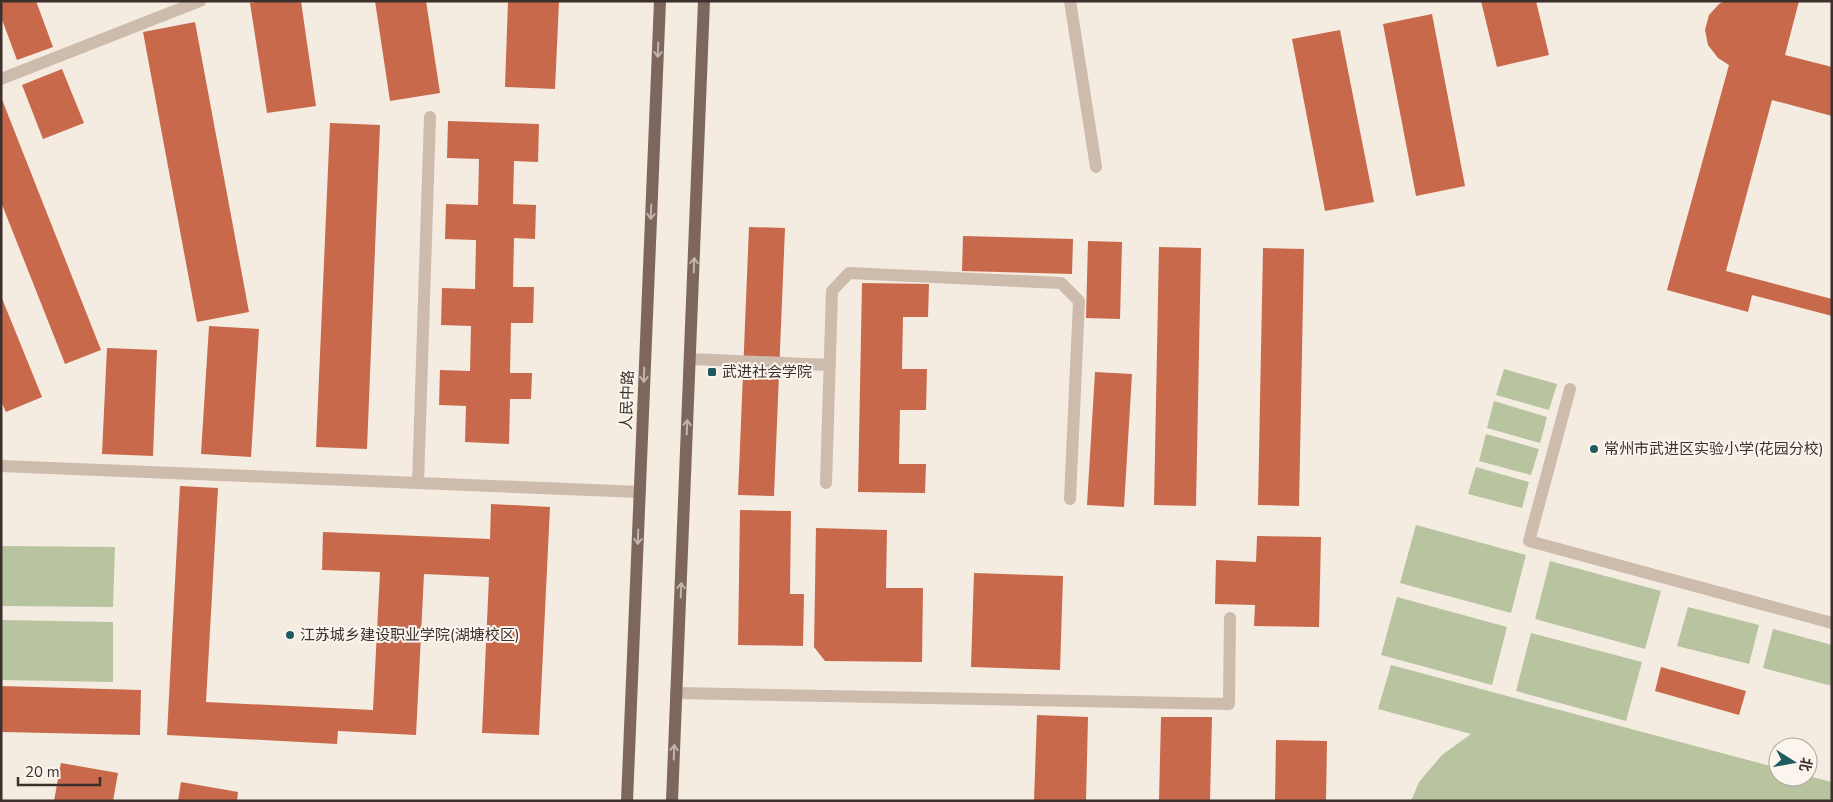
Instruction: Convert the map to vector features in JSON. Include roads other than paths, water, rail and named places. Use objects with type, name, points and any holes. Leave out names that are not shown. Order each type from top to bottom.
[{"type":"main road","name":"人民中路","points":[[627,801],[660,1]]},
{"type":"main road","points":[[672,801],[704,1]]},
{"type":"lane","points":[[1,79],[200,1]]},
{"type":"lane","points":[[1070,1],[1096,166]]},
{"type":"lane","points":[[418,483],[430,118]]},
{"type":"lane","points":[[826,483],[832,291],[849,273],[1061,283],[1079,301],[1070,499]]},
{"type":"lane","points":[[690,360],[829,365]]},
{"type":"lane","points":[[1570,389],[1529,541],[1831,619]]},
{"type":"lane","points":[[1,466],[640,492]]},
{"type":"lane","points":[[676,693],[1229,704],[1230,618]]},
{"type":"place","name":"武进社会学院","points":[[712,372]]},
{"type":"place","name":"常州市武进区实验小学(花园分校)","points":[[1594,449]]},
{"type":"place","name":"江苏城乡建设职业学院(湖塘校区)","points":[[290,635]]}]
